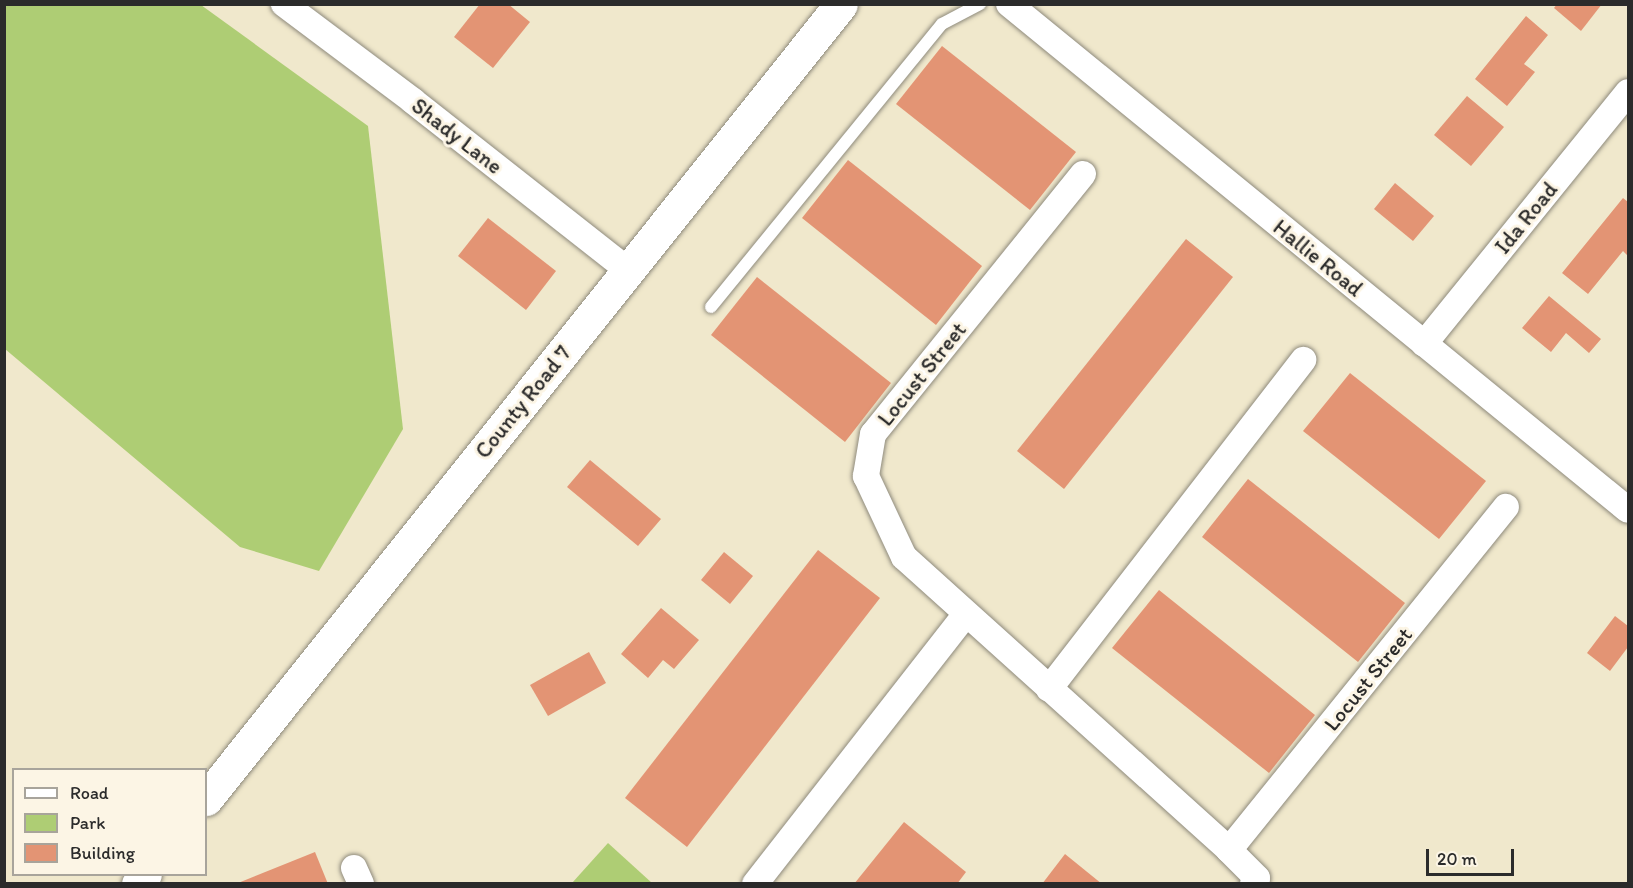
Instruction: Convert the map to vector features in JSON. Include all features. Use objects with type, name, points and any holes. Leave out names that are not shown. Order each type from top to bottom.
[{"type":"street","name":"Shady Lane","points":[[284,4],[413,101],[628,270]]},
{"type":"street","name":"County Road 7","points":[[207,798],[840,4]]},
{"type":"street","name":"Hallie Road","points":[[1009,4],[1629,510]]},
{"type":"street","name":"Ida Road","points":[[1424,344],[1629,92]]},
{"type":"street","name":"Locust Street","points":[[1083,174],[873,434],[866,476],[904,557],[965,615],[1229,850],[1257,878],[1253,884]]},
{"type":"street","points":[[1049,689],[1303,360]]},
{"type":"street","name":"Locust Street","points":[[1229,850],[1506,507]]},
{"type":"street","points":[[754,884],[965,615]]},
{"type":"lane","points":[[711,307],[942,24],[980,4]]},
{"type":"green space","points":[[5,4],[201,5],[368,126],[403,429],[319,571],[240,547],[5,349]]},
{"type":"green space","points":[[608,843],[652,883],[572,883]]},
{"type":"building","points":[[480,4],[508,4],[530,22],[493,68],[454,37]]},
{"type":"building","points":[[1557,4],[1602,4],[1581,31],[1554,8]]},
{"type":"building","points":[[1526,16],[1548,35],[1524,64],[1535,72],[1507,106],[1475,79]]},
{"type":"building","points":[[942,46],[1076,152],[1030,210],[896,104]]},
{"type":"building","points":[[1467,96],[1504,127],[1471,166],[1434,135]]},
{"type":"building","points":[[848,160],[982,266],[936,325],[802,218]]},
{"type":"building","points":[[1395,183],[1434,216],[1413,241],[1374,209]]},
{"type":"building","points":[[1623,198],[1628,202],[1628,256],[1623,251],[1588,294],[1562,273]]},
{"type":"building","points":[[488,218],[556,271],[526,310],[458,256]]},
{"type":"building","points":[[1186,239],[1233,277],[1064,489],[1017,451]]},
{"type":"building","points":[[757,277],[891,383],[845,442],[711,335]]},
{"type":"building","points":[[1549,296],[1601,339],[1589,353],[1566,333],[1551,352],[1522,328]]},
{"type":"building","points":[[1350,373],[1486,481],[1439,539],[1303,431]]},
{"type":"building","points":[[590,460],[661,519],[638,546],[567,487]]},
{"type":"building","points":[[1248,479],[1405,603],[1358,662],[1202,537]]},
{"type":"building","points":[[818,550],[880,598],[687,847],[625,798]]},
{"type":"building","points":[[724,552],[753,576],[730,604],[701,580]]},
{"type":"building","points":[[1159,590],[1315,715],[1269,773],[1112,648]]},
{"type":"building","points":[[661,608],[699,640],[674,669],[663,660],[648,678],[621,654]]},
{"type":"building","points":[[1615,616],[1628,626],[1628,647],[1610,671],[1587,653]]},
{"type":"building","points":[[589,652],[606,683],[548,716],[530,685]]},
{"type":"building","points":[[904,822],[966,872],[957,884],[854,884]]},
{"type":"building","points":[[315,852],[328,884],[238,884],[238,883]]},
{"type":"building","points":[[1065,854],[1102,884],[1042,884]]}]
